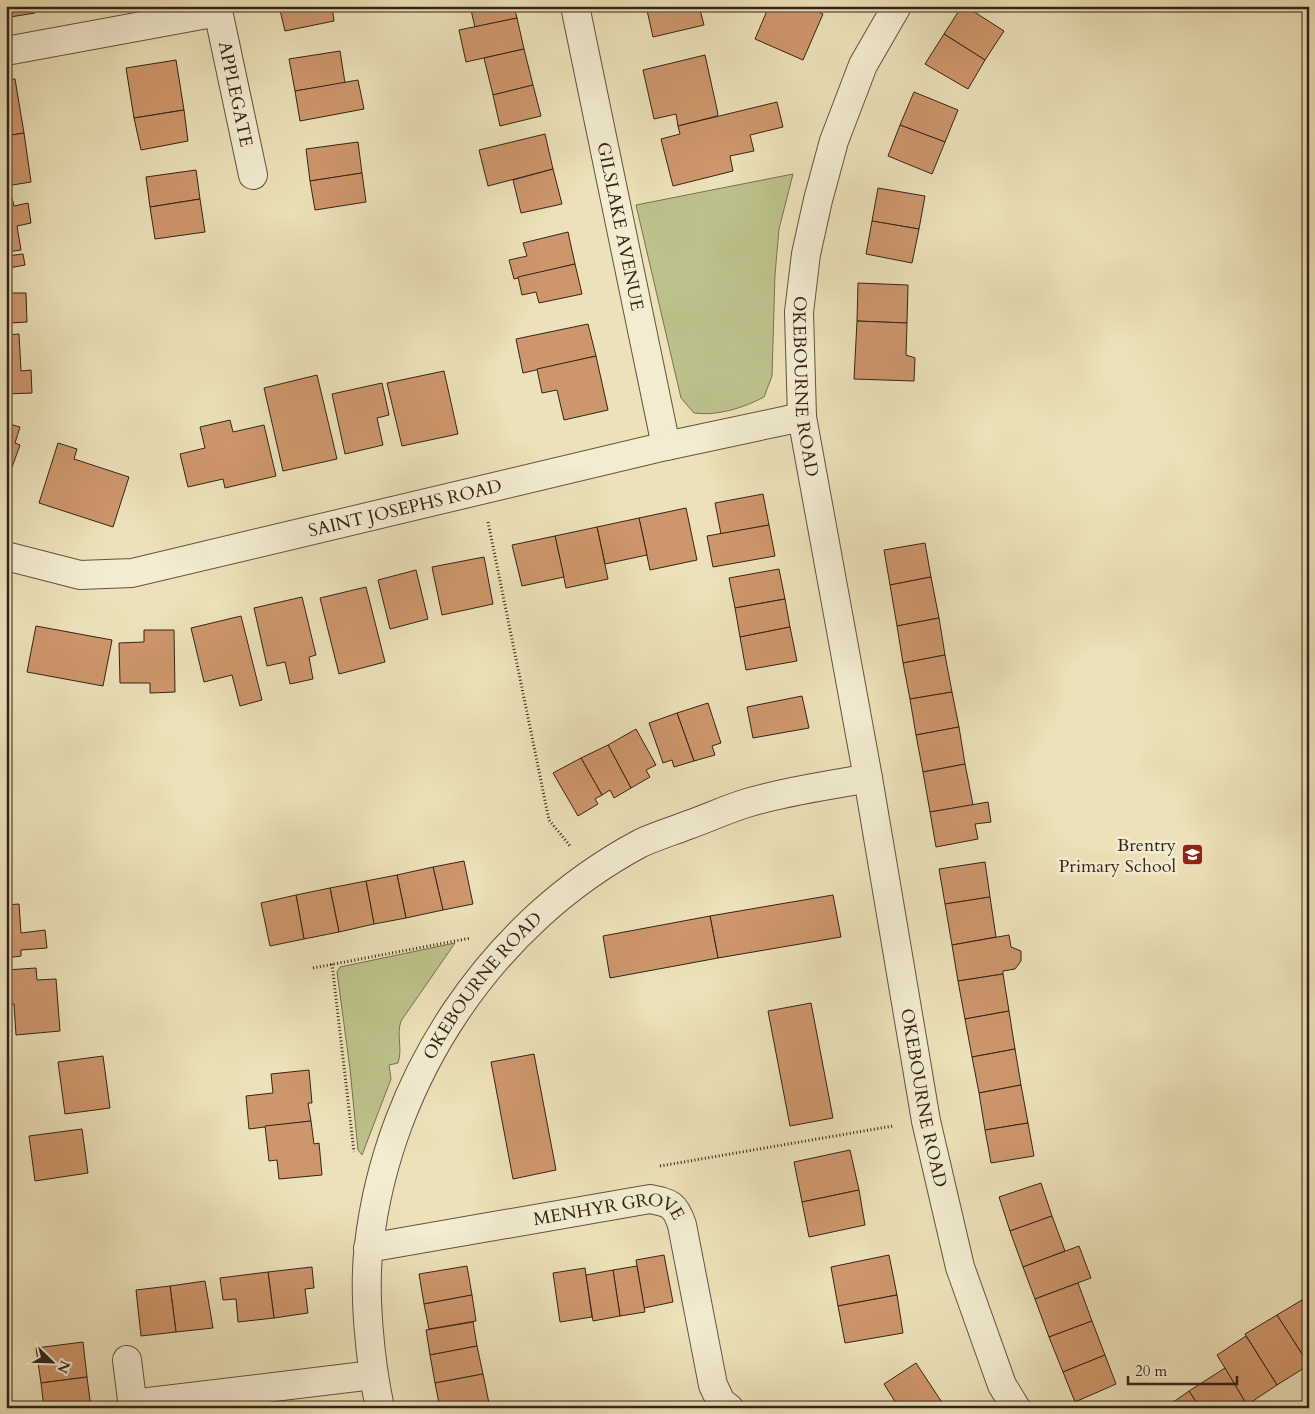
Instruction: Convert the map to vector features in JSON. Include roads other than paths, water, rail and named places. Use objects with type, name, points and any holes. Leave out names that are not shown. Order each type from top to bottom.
[{"type":"street","name":"GILSLAKE AVENUE","points":[[575,6],[666,446]]},
{"type":"street","name":"OKEBOURNE ROAD","points":[[897,6],[863,65],[834,141],[818,200],[806,254],[799,312],[802,417],[868,778],[926,1121],[960,1267],[1002,1385],[1016,1408]]},
{"type":"street","name":"APPLEGATE","points":[[6,51],[218,9],[253,175]]},
{"type":"street","name":"SAINT JOSEPHS ROAD","points":[[6,556],[80,575],[132,573],[666,446],[802,417]]},
{"type":"street","name":"OKEBOURNE ROAD","points":[[380,1408],[373,1375],[367,1277],[368,1248],[383,1170],[405,1104],[432,1049],[462,1001],[518,934],[559,897],[592,873],[644,842],[748,802],[868,778]]},
{"type":"street","name":"MENHYR GROVE","points":[[368,1248],[650,1199],[670,1203],[678,1213],[682,1225],[713,1385],[721,1402],[729,1408]]},
{"type":"street","points":[[127,1360],[132,1406],[373,1375]]},
{"type":"place","name":"Brentry Primary School","points":[[1192,855]]}]
